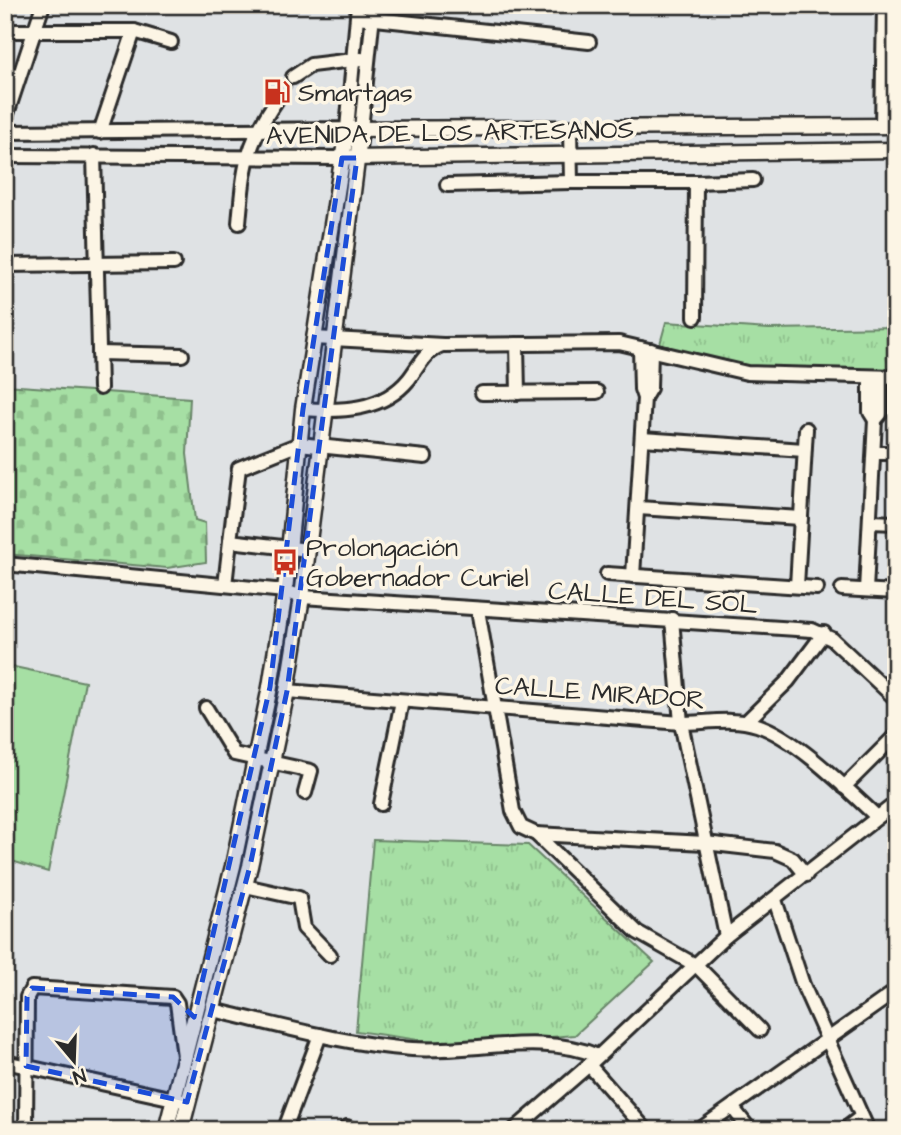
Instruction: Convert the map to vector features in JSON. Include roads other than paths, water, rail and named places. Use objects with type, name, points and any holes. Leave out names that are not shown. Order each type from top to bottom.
[{"type":"main road","name":"AVENIDA DE LOS ARTESANOS","points":[[354,129],[889,126]]},
{"type":"main road","points":[[889,126],[889,150]]},
{"type":"main road","points":[[181,1130],[180,1101],[184,1056],[233,866],[285,591],[303,409],[354,129]]},
{"type":"main road","name":"AVENIDA DE LOS ARTESANOS","points":[[349,158],[889,150]]},
{"type":"main road","points":[[166,1130],[180,1101],[213,1010],[245,887],[287,691],[302,597],[334,339],[349,158]]},
{"type":"street","points":[[5,120],[43,5]]},
{"type":"street","points":[[354,129],[369,59],[374,5]]},
{"type":"street","points":[[884,5],[889,126]]},
{"type":"street","points":[[354,129],[354,59],[358,11],[373,19],[589,42]]},
{"type":"street","points":[[5,31],[134,31],[171,43]]},
{"type":"street","points":[[100,132],[134,31]]},
{"type":"street","points":[[293,77],[311,65],[369,59]]},
{"type":"street","points":[[239,223],[245,158],[257,130],[276,101]]},
{"type":"street","points":[[570,128],[571,182]]},
{"type":"street","name":"AVENIDA DE LOS ARTESANOS","points":[[5,132],[354,129]]},
{"type":"street","points":[[29,132],[29,156]]},
{"type":"street","points":[[94,155],[100,388]]},
{"type":"street","name":"AVENIDA DE LOS ARTESANOS","points":[[5,156],[349,158]]},
{"type":"street","points":[[447,185],[753,180]]},
{"type":"street","points":[[695,317],[696,182]]},
{"type":"street","points":[[5,265],[174,263]]},
{"type":"street","points":[[314,338],[443,345],[619,343],[747,373],[896,377]]},
{"type":"street","points":[[517,344],[518,393]]},
{"type":"street","points":[[303,409],[353,409],[382,401],[405,383],[429,351],[443,345]]},
{"type":"street","points":[[633,576],[644,398],[650,388],[646,349]]},
{"type":"street","points":[[99,353],[182,355]]},
{"type":"street","points":[[866,590],[875,420],[881,413],[876,377]]},
{"type":"street","points":[[482,393],[597,392]]},
{"type":"street","points":[[797,586],[806,429]]},
{"type":"street","points":[[642,439],[804,450]]},
{"type":"street","points":[[225,585],[239,468],[299,444],[425,457]]},
{"type":"street","points":[[874,453],[896,453]]},
{"type":"street","points":[[638,508],[801,518]]},
{"type":"street","points":[[870,522],[896,523]]},
{"type":"street","points":[[230,541],[308,550]]},
{"type":"street","name":"CALLE DEL SOL","points":[[5,564],[285,591],[302,597],[478,610],[672,619],[824,633]]},
{"type":"street","points":[[607,574],[817,588]]},
{"type":"street","points":[[842,589],[896,592]]},
{"type":"street","points":[[478,610],[513,811],[521,827],[536,834],[637,932],[697,967],[760,1030]]},
{"type":"street","points":[[672,619],[681,723],[726,936]]},
{"type":"street","points":[[746,723],[788,681],[824,633],[896,699]]},
{"type":"street","name":"CALLE MIRADOR","points":[[287,691],[681,723],[757,725],[788,743],[844,786],[877,817]]},
{"type":"street","points":[[381,804],[402,701]]},
{"type":"street","points":[[206,708],[231,751],[311,771],[305,793]]},
{"type":"street","points":[[844,786],[896,735]]},
{"type":"street","points":[[514,1130],[697,967],[726,936],[896,803]]},
{"type":"street","points":[[536,834],[705,843],[784,853],[806,875]]},
{"type":"street","points":[[245,887],[299,898],[304,928],[330,956]]},
{"type":"street","points":[[775,900],[803,985],[868,1130]]},
{"type":"street","points":[[26,1130],[27,997],[32,988],[173,997],[177,1003],[184,1056]]},
{"type":"street","points":[[699,1130],[896,991]]},
{"type":"street","points":[[213,1010],[320,1035],[410,1049],[566,1046],[594,1060],[646,1130]]},
{"type":"street","points":[[287,1123],[320,1035]]},
{"type":"street","points":[[5,1062],[180,1101]]},
{"type":"street","points":[[732,1107],[750,1130]]},
{"type":"street","points":[[844,1130],[862,1117]]},
{"type":"tunnel","points":[[276,101],[293,77]]},
{"type":"place","name":"Smartgas","points":[[277,92]]},
{"type":"place","name":"Prolongación Gobernador Curiel","points":[[285,562]]}]
